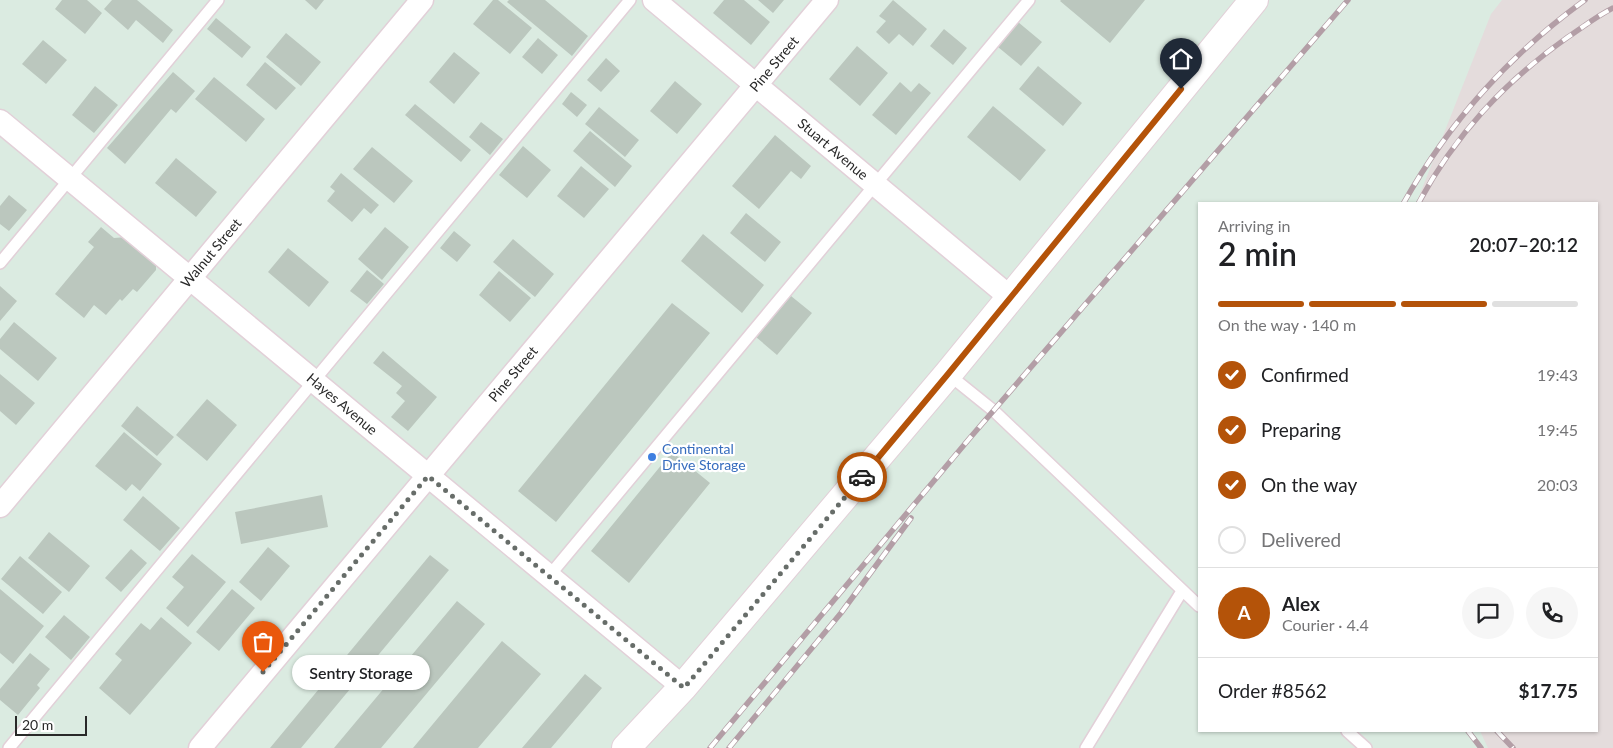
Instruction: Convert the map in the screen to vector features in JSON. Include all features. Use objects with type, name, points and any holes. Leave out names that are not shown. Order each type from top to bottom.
[{"type":"main road","points":[[626,748],[684,688],[948,374],[1254,0]]},
{"type":"street","name":"Walnut Street","points":[[0,506],[422,0]]},
{"type":"street","name":"Stuart Avenue","points":[[654,0],[1011,298]]},
{"type":"street","name":"Pine Street","points":[[200,748],[827,0]]},
{"type":"street","name":"Hayes Avenue","points":[[0,121],[684,688]]},
{"type":"lane","points":[[0,263],[218,0]]},
{"type":"lane","points":[[9,748],[630,0]]},
{"type":"lane","points":[[549,576],[1029,0]]},
{"type":"lane","points":[[948,374],[994,411],[1198,605]]},
{"type":"lane","points":[[1086,748],[1182,590]]},
{"type":"lane","points":[[1348,732],[1366,748]]},
{"type":"shaded area","points":[[1502,0],[1613,0],[1613,748],[1488,748],[1480,732],[1598,732],[1598,202],[1417,202],[1491,14]]},
{"type":"building","points":[[62,0],[87,0],[102,13],[85,34],[55,9]]},
{"type":"building","points":[[112,0],[137,0],[173,30],[163,43],[136,20],[128,30],[104,9]]},
{"type":"building","points":[[305,0],[324,0],[316,10]]},
{"type":"building","points":[[493,0],[498,0],[532,28],[510,54],[473,24]]},
{"type":"building","points":[[509,0],[545,0],[588,36],[572,56],[507,2]]},
{"type":"building","points":[[724,0],[744,0],[770,22],[751,45],[713,13]]},
{"type":"building","points":[[758,0],[784,0],[773,13]]},
{"type":"building","points":[[893,0],[927,29],[913,46],[899,34],[889,44],[876,32],[886,21],[879,16]]},
{"type":"building","points":[[1061,0],[1145,0],[1110,43]]},
{"type":"building","points":[[216,18],[251,47],[242,58],[207,29]]},
{"type":"building","points":[[1018,22],[1042,42],[1021,66],[998,47]]},
{"type":"building","points":[[944,29],[967,48],[953,65],[930,46]]},
{"type":"building","points":[[286,33],[321,62],[301,86],[266,57]]},
{"type":"building","points":[[538,38],[558,55],[542,74],[522,57]]},
{"type":"building","points":[[43,40],[67,60],[46,84],[22,64]]},
{"type":"building","points":[[857,46],[888,73],[860,106],[829,79]]},
{"type":"building","points":[[454,52],[480,73],[454,104],[429,82]]},
{"type":"building","points":[[606,58],[620,71],[601,92],[587,80]]},
{"type":"building","points":[[265,62],[296,88],[276,110],[246,85]]},
{"type":"building","points":[[1038,66],[1082,103],[1063,126],[1019,89]]},
{"type":"building","points":[[173,72],[195,91],[176,113],[171,109],[125,164],[107,148]]},
{"type":"building","points":[[214,77],[265,119],[246,142],[195,99]]},
{"type":"building","points":[[675,81],[702,104],[677,134],[650,111]]},
{"type":"building","points":[[900,82],[911,92],[919,83],[931,93],[896,135],[872,115]]},
{"type":"building","points":[[95,86],[118,105],[94,133],[72,115]]},
{"type":"building","points":[[571,92],[587,105],[577,117],[562,104]]},
{"type":"building","points":[[415,104],[471,150],[461,162],[405,115]]},
{"type":"building","points":[[993,106],[1046,150],[1020,181],[967,137]]},
{"type":"building","points":[[599,107],[639,140],[625,157],[585,124]]},
{"type":"building","points":[[481,122],[503,139],[490,155],[469,137]]},
{"type":"building","points":[[590,131],[632,166],[615,187],[573,151]]},
{"type":"building","points":[[775,135],[811,166],[801,179],[791,171],[759,209],[732,186]]},
{"type":"building","points":[[523,146],[551,170],[527,198],[499,175]]},
{"type":"building","points":[[372,147],[413,181],[394,203],[353,169]]},
{"type":"building","points":[[176,158],[217,192],[196,217],[155,183]]},
{"type":"building","points":[[581,166],[609,189],[584,218],[557,196]]},
{"type":"building","points":[[341,173],[379,205],[371,214],[364,208],[352,222],[327,201],[335,191],[330,187]]},
{"type":"building","points":[[9,195],[27,210],[9,231],[0,224],[0,206]]},
{"type":"building","points":[[746,213],[781,242],[765,262],[730,233]]},
{"type":"building","points":[[101,227],[114,238],[127,237],[156,261],[156,270],[137,292],[133,289],[122,301],[120,299],[106,315],[94,305],[84,318],[55,294],[94,247],[88,242]]},
{"type":"building","points":[[385,227],[409,247],[382,280],[358,259]]},
{"type":"building","points":[[454,231],[471,245],[457,262],[440,248]]},
{"type":"building","points":[[703,234],[764,285],[742,313],[681,261]]},
{"type":"building","points":[[513,239],[554,274],[535,297],[493,262]]},
{"type":"building","points":[[288,248],[329,282],[309,307],[268,272]]},
{"type":"building","points":[[367,270],[384,284],[367,304],[350,291]]},
{"type":"building","points":[[499,271],[531,298],[510,322],[479,295]]},
{"type":"building","points":[[0,286],[17,301],[0,321]]},
{"type":"building","points":[[791,296],[812,313],[777,355],[756,337]]},
{"type":"building","points":[[672,303],[710,333],[556,522],[518,491]]},
{"type":"building","points":[[14,322],[57,358],[38,381],[0,349],[0,339]]},
{"type":"building","points":[[383,351],[437,397],[408,431],[391,417],[405,401],[396,393],[402,386],[373,363]]},
{"type":"building","points":[[0,374],[35,403],[16,425],[0,411]]},
{"type":"building","points":[[207,399],[237,425],[207,461],[176,435]]},
{"type":"building","points":[[137,406],[174,437],[157,456],[121,426]]},
{"type":"building","points":[[124,432],[162,464],[140,491],[132,484],[126,491],[95,466]]},
{"type":"building","points":[[672,452],[710,483],[629,583],[591,551]]},
{"type":"building","points":[[322,495],[328,527],[241,544],[235,512]]},
{"type":"building","points":[[143,496],[180,528],[160,551],[123,520]]},
{"type":"building","points":[[49,532],[90,566],[69,592],[28,558]]},
{"type":"building","points":[[268,547],[290,566],[261,601],[239,582]]},
{"type":"building","points":[[131,549],[147,563],[121,592],[105,578]]},
{"type":"building","points":[[192,554],[226,582],[188,627],[166,608],[184,587],[172,577]]},
{"type":"building","points":[[430,555],[449,570],[301,748],[270,748]]},
{"type":"building","points":[[20,556],[62,592],[43,614],[1,579]]},
{"type":"building","points":[[0,589],[44,626],[13,664],[0,653]]},
{"type":"building","points":[[232,589],[255,608],[219,651],[196,632]]},
{"type":"building","points":[[457,601],[485,624],[381,748],[334,748]]},
{"type":"building","points":[[64,615],[90,637],[71,660],[45,637]]},
{"type":"building","points":[[161,617],[192,643],[130,715],[99,688],[122,660],[115,654],[141,623],[150,630]]},
{"type":"building","points":[[502,641],[541,674],[478,748],[413,748]]},
{"type":"building","points":[[30,653],[50,669],[37,685],[40,688],[18,715],[0,700],[0,689]]},
{"type":"building","points":[[585,674],[602,688],[551,748],[522,748]]},
{"type":"railway","points":[[710,748],[969,439],[1348,0]]},
{"type":"railway","points":[[1404,202],[1440,145],[1483,92],[1531,44],[1585,0]]},
{"type":"railway","points":[[1419,202],[1448,155],[1502,91],[1545,54],[1613,8]]},
{"type":"railway","points":[[729,748],[841,613],[911,518]]},
{"type":"railway","points":[[1469,732],[1481,748]]},
{"type":"railway","points":[[1498,732],[1513,748]]},
{"type":"way so far","points":[[263,672],[428,476],[684,688],[862,477]]},
{"type":"place","name":"Continental Drive Storage","points":[[652,457]]},
{"type":"place","name":"Sentry Storage","points":[[263,672]]},
{"type":"route","points":[[862,477],[1181,89]]}]
